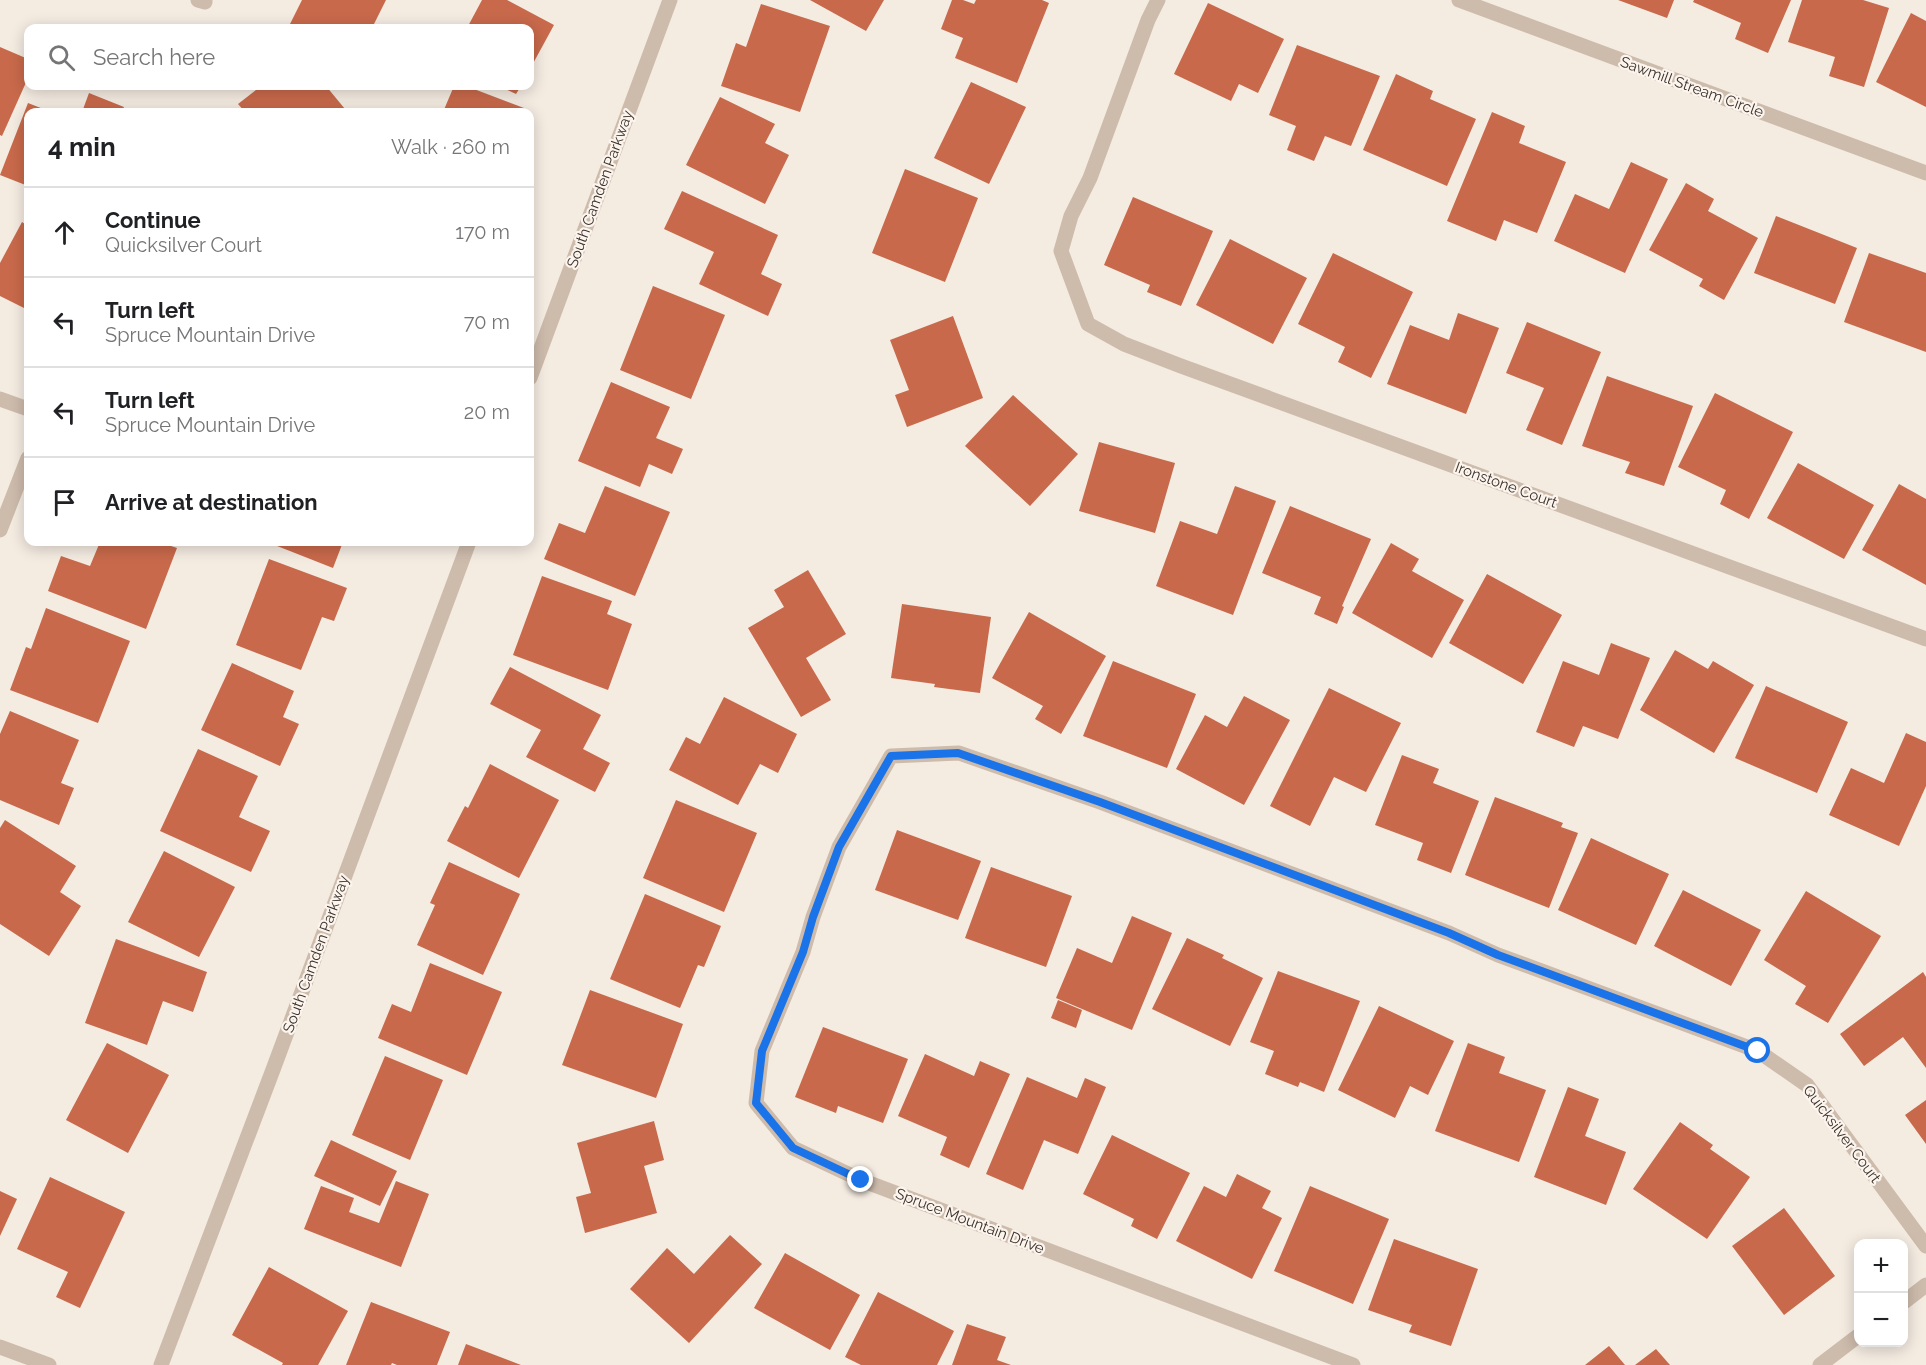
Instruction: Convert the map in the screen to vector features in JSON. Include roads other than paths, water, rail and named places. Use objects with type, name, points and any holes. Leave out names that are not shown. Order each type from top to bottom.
[{"type":"street","points":[[198,0],[205,2],[206,0]]},
{"type":"street","name":"South Camden Parkway","points":[[534,367],[670,0]]},
{"type":"street","name":"Ironstone Court","points":[[1158,0],[1148,20],[1090,178],[1071,216],[1061,250],[1088,324],[1124,344],[1926,639]]},
{"type":"street","name":"Sawmill Stream Circle","points":[[1459,0],[1926,173]]},
{"type":"street","points":[[0,399],[24,408]]},
{"type":"street","points":[[0,530],[24,468]]},
{"type":"street","name":"South Camden Parkway","points":[[161,1365],[468,546]]},
{"type":"street","name":"Quicksilver Court","points":[[891,756],[958,753],[1100,802],[1449,933],[1498,955],[1758,1051],[1807,1084],[1926,1246]]},
{"type":"street","name":"Spruce Mountain Drive","points":[[891,756],[839,847],[813,917],[803,952],[762,1051],[756,1103],[793,1148],[861,1180],[1353,1365]]},
{"type":"street","points":[[1908,1299],[1926,1286]]},
{"type":"street","points":[[1820,1365],[1854,1339]]},
{"type":"street","points":[[0,1347],[49,1365]]}]
